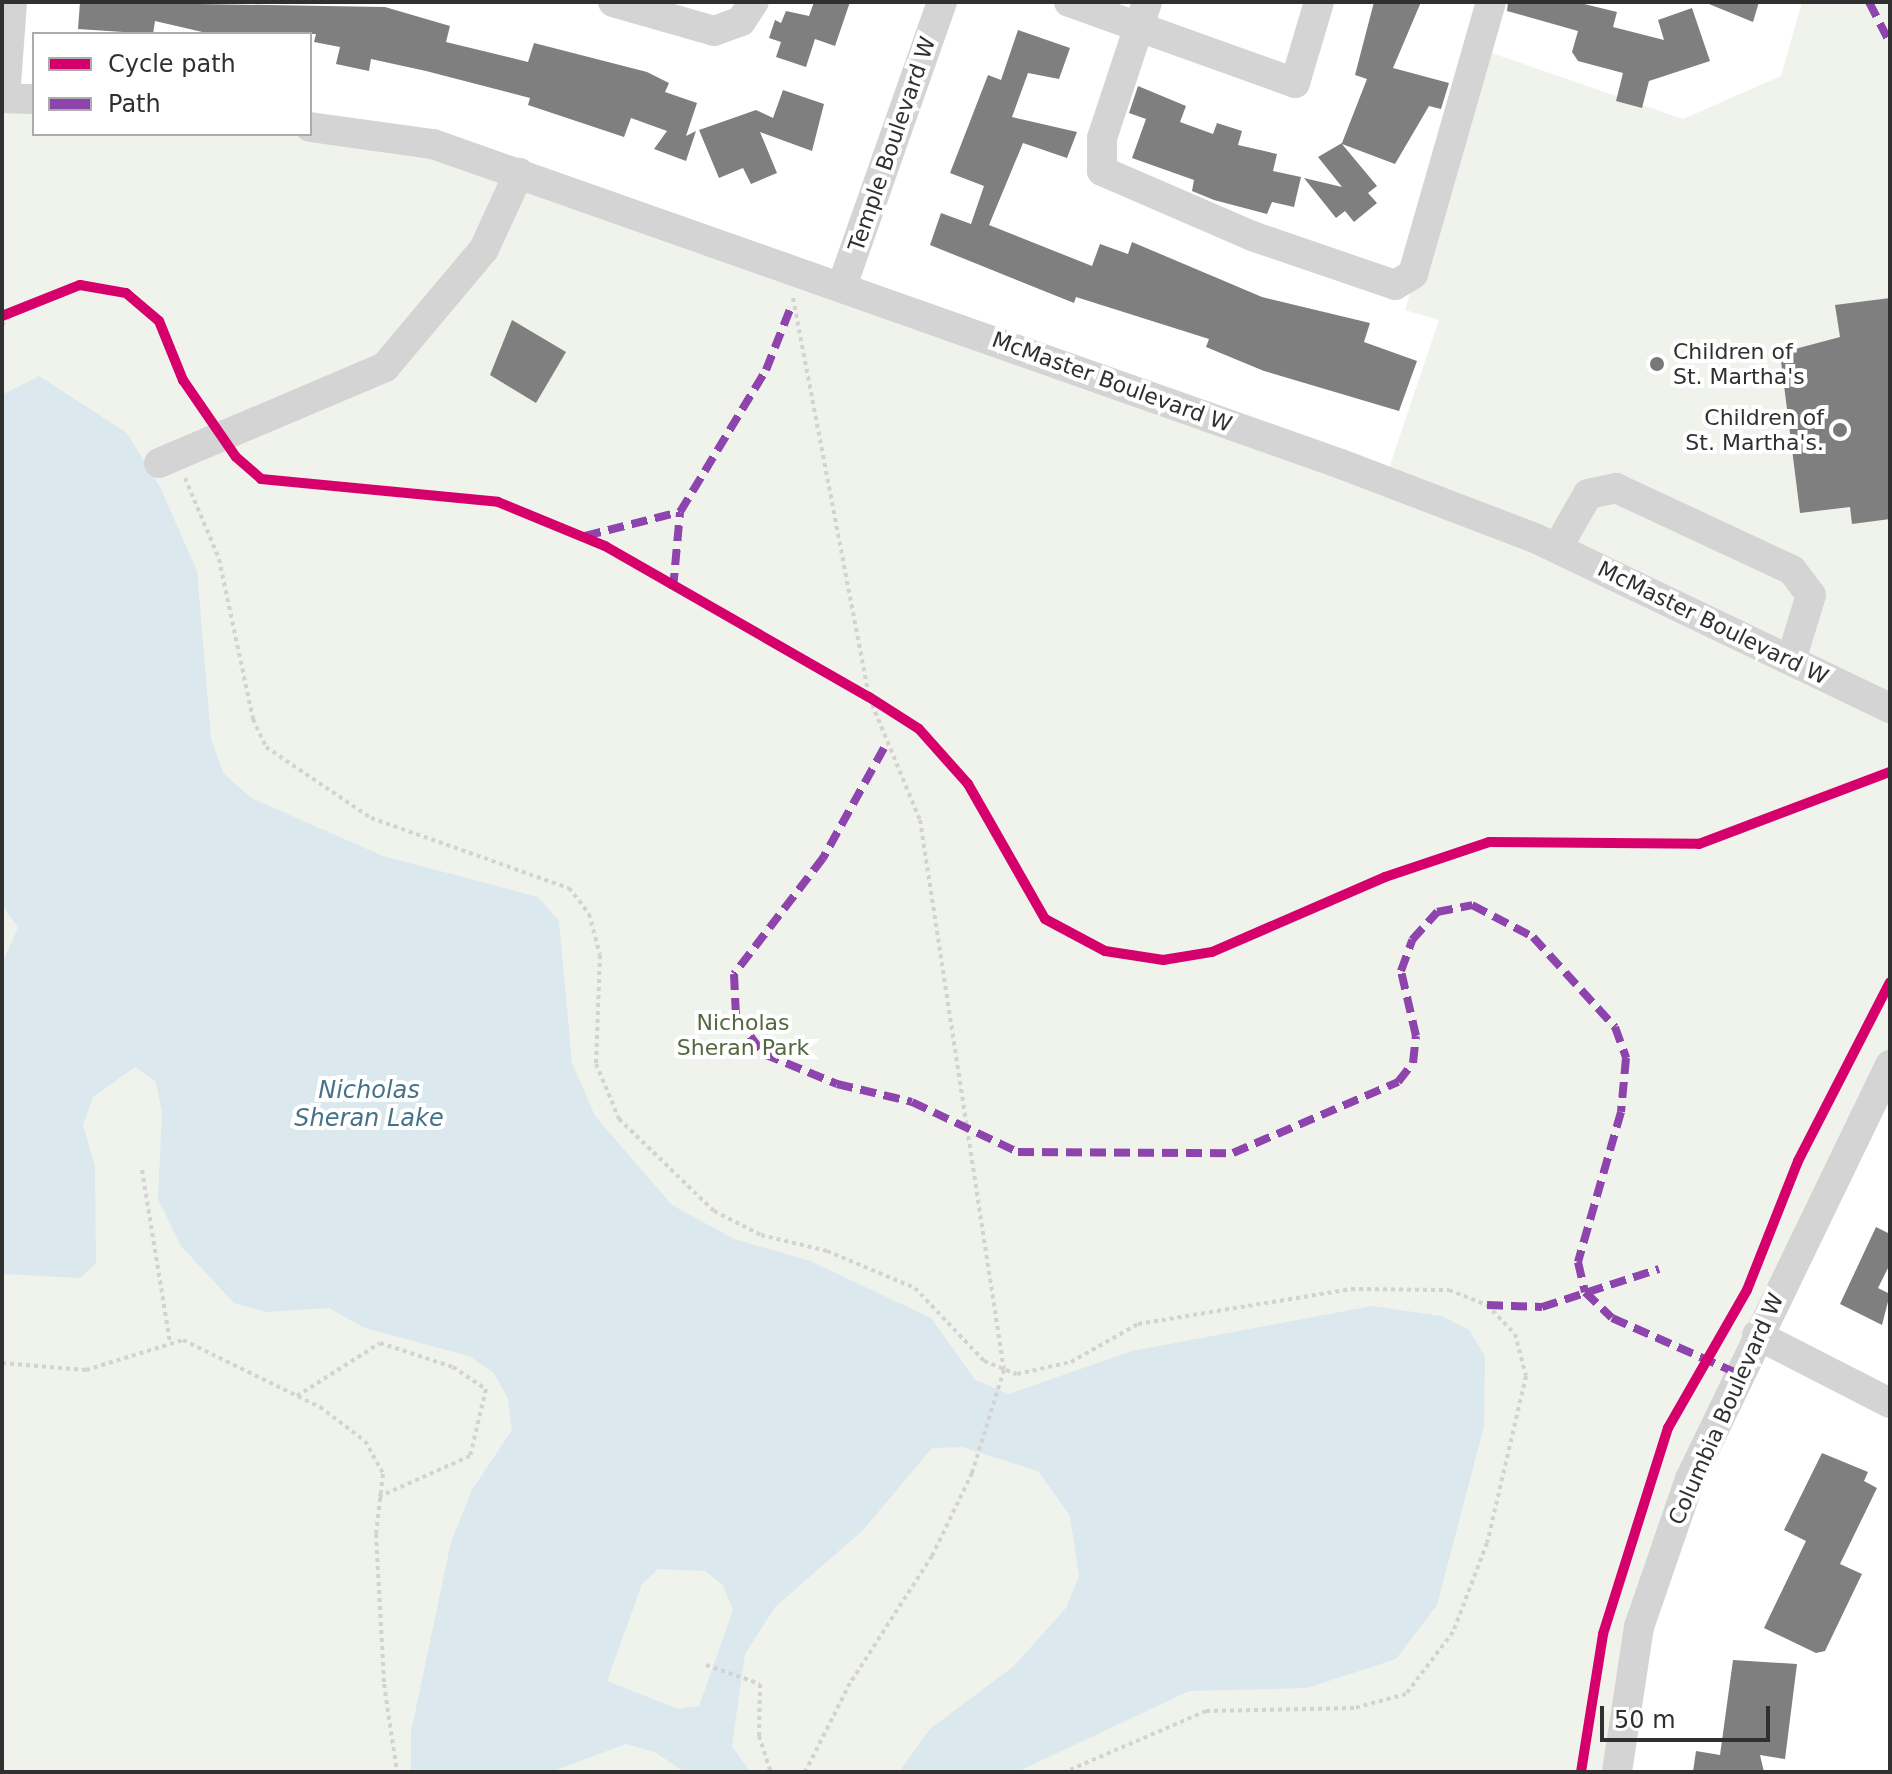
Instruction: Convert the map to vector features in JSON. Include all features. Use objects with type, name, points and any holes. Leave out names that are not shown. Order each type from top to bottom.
[{"type":"street","points":[[12,2],[14,98]]},
{"type":"street","points":[[613,2],[714,31],[741,21],[754,2]]},
{"type":"street","name":"Temple Boulevard W","points":[[842,286],[942,2]]},
{"type":"street","points":[[1069,2],[1143,14],[1295,83],[1319,2]]},
{"type":"street","points":[[1143,14],[1102,138],[1102,171],[1252,236],[1395,285],[1413,274],[1491,2]]},
{"type":"street","name":"McMaster Boulevard W","points":[[312,127],[433,144],[519,173],[842,286],[1557,548],[1890,708]]},
{"type":"street","points":[[167,460],[385,367],[484,249],[519,173]]},
{"type":"street","points":[[1557,548],[1580,503],[1599,486],[1778,564],[1811,595],[1791,660]]},
{"type":"street","name":"Columbia Boulevard W","points":[[1617,1772],[1639,1627],[1659,1564],[1757,1335],[1890,1065]]},
{"type":"street","points":[[1757,1335],[1890,1403]]},
{"type":"path","points":[[793,296],[869,697],[920,820],[1004,1370],[972,1473],[805,1772]]},
{"type":"path","points":[[2,325],[6,315],[24,311]]},
{"type":"path","points":[[167,460],[219,559],[253,719],[266,747],[371,818],[569,888],[589,914],[600,955],[596,1064],[629,1131],[714,1211],[761,1235],[827,1251],[915,1288],[984,1361],[1004,1370],[1049,1370],[1138,1324],[1393,1286],[1449,1290],[1487,1305],[1515,1334],[1522,1354],[1516,1430],[1468,1600],[1406,1694],[1354,1708],[1206,1711],[1065,1772]]},
{"type":"path","points":[[856,690],[894,713]]},
{"type":"path","points":[[142,1170],[170,1342]]},
{"type":"path","points":[[2,1363],[86,1370],[170,1342],[192,1344],[248,1378],[297,1396],[378,1456],[384,1684],[397,1772]]},
{"type":"path","points":[[297,1396],[380,1343],[453,1367],[486,1389],[470,1456],[378,1497]]},
{"type":"path","points":[[706,1665],[760,1684],[759,1736],[771,1772]]},
{"type":"green space","name":"Nicholas Sheran Park","points":[[1802,2],[1890,2],[1890,1065],[1690,1479],[1617,1772],[2,1772],[2,98],[32,101],[32,136],[312,134],[433,144],[1384,483],[1439,320],[1405,310],[1480,49],[1683,119],[1781,76]]},
{"type":"water","name":"Nicholas Sheran Lake","points":[[39,376],[127,433],[161,489],[197,571],[211,738],[223,773],[251,798],[383,856],[538,897],[559,921],[572,1063],[595,1116],[672,1205],[734,1239],[810,1261],[931,1318],[975,1380],[1009,1394],[1132,1351],[1372,1306],[1441,1316],[1469,1330],[1485,1356],[1484,1426],[1437,1605],[1396,1659],[1307,1688],[1189,1691],[1017,1772],[899,1772],[930,1729],[1014,1666],[1066,1608],[1079,1576],[1070,1516],[1038,1471],[962,1447],[932,1448],[863,1530],[775,1607],[745,1654],[732,1746],[750,1772],[684,1772],[655,1752],[626,1744],[550,1772],[411,1772],[411,1732],[451,1542],[472,1490],[512,1430],[508,1399],[494,1373],[469,1356],[365,1328],[329,1308],[266,1312],[234,1303],[181,1246],[158,1199],[162,1112],[156,1082],[135,1067],[93,1097],[83,1125],[95,1167],[96,1263],[80,1278],[2,1274],[2,964],[18,927],[2,905],[2,395]],"holes":[[[658,1569],[705,1571],[723,1585],[733,1610],[699,1706],[678,1709],[607,1681],[642,1584]]]},
{"type":"building","points":[[80,2],[385,7],[450,26],[446,42],[528,62],[534,43],[647,72],[669,83],[665,92],[697,103],[686,136],[696,131],[686,161],[654,149],[667,131],[631,118],[624,137],[528,105],[530,98],[426,71],[371,59],[369,71],[336,64],[340,47],[314,42],[316,34],[312,32],[202,32],[155,21],[153,32],[78,29]]},
{"type":"building","points":[[814,2],[850,2],[835,46],[815,39],[806,67],[776,57],[781,42],[769,38],[775,20],[781,23],[786,11],[809,16]]},
{"type":"building","points":[[1374,2],[1421,2],[1393,68],[1449,83],[1441,109],[1429,106],[1395,164],[1342,144],[1377,186],[1368,193],[1377,203],[1354,222],[1345,211],[1336,218],[1304,178],[1342,187],[1318,157],[1342,143],[1367,79],[1355,75]]},
{"type":"building","points":[[1508,2],[1576,2],[1617,12],[1613,27],[1664,40],[1658,20],[1692,8],[1710,61],[1649,81],[1642,108],[1616,101],[1623,73],[1578,61],[1572,52],[1578,31],[1507,11]]},
{"type":"building","points":[[1704,2],[1759,2],[1753,22]]},
{"type":"building","points":[[1018,30],[1070,48],[1059,79],[1028,73],[1012,117],[1077,132],[1067,158],[1023,143],[989,225],[1092,266],[1100,244],[1128,254],[1132,242],[1262,297],[1370,323],[1364,342],[1417,361],[1399,411],[1264,371],[1206,347],[1209,339],[1076,297],[1074,303],[930,245],[941,213],[971,224],[984,186],[950,173],[988,75],[1001,80]]},
{"type":"building","points":[[1138,86],[1186,106],[1180,122],[1213,134],[1217,123],[1242,131],[1238,145],[1277,154],[1273,171],[1301,177],[1294,207],[1272,202],[1267,214],[1214,200],[1192,191],[1194,180],[1132,158],[1146,119],[1129,113]]},
{"type":"building","points":[[783,90],[824,104],[812,151],[760,132],[777,173],[751,184],[743,168],[719,178],[699,130],[756,110],[773,118]]},
{"type":"building","name":"Children of St. Martha's.","points":[[1890,298],[1890,519],[1852,524],[1850,507],[1800,513],[1780,353],[1840,337],[1835,305]]},
{"type":"building","points":[[512,320],[566,352],[536,403],[490,375]]},
{"type":"building","points":[[1876,1227],[1890,1234],[1890,1264],[1878,1288],[1890,1294],[1882,1325],[1840,1304]]},
{"type":"building","points":[[1822,1453],[1868,1472],[1864,1481],[1877,1488],[1840,1564],[1862,1574],[1825,1651],[1816,1653],[1764,1628],[1806,1541],[1784,1530]]},
{"type":"building","points":[[1733,1660],[1797,1664],[1785,1759],[1760,1755],[1764,1772],[1693,1772],[1696,1751],[1720,1755]]},
{"type":"marked path","points":[[1869,2],[1890,43]]},
{"type":"marked path","points":[[585,536],[680,512],[766,370],[791,307]]},
{"type":"marked path","points":[[673,589],[680,512]]},
{"type":"marked path","points":[[884,748],[823,858],[734,974],[736,1017],[764,1054],[837,1084],[912,1102],[1018,1152],[1233,1153],[1398,1082],[1413,1063],[1416,1036],[1401,971],[1412,940],[1437,912],[1472,905],[1533,937],[1615,1027],[1626,1058],[1621,1112],[1578,1262],[1585,1292],[1612,1318],[1739,1374]]},
{"type":"marked path","points":[[1487,1305],[1542,1307],[1659,1269]]},
{"type":"cycle path","points":[[2,316],[80,285],[126,293],[159,321],[183,380],[236,457],[261,479],[498,502],[605,546],[869,697],[919,729],[968,784],[1045,919],[1105,951],[1163,960],[1212,952],[1385,877],[1489,842],[1699,844],[1890,772]]},
{"type":"cycle path","points":[[1581,1772],[1603,1634],[1668,1428],[1747,1290],[1798,1161],[1890,982]]},
{"type":"place","name":"Children of St. Martha's","points":[[1657,364]]},
{"type":"place","name":"Children of St. Martha's.","points":[[1840,430]]}]
